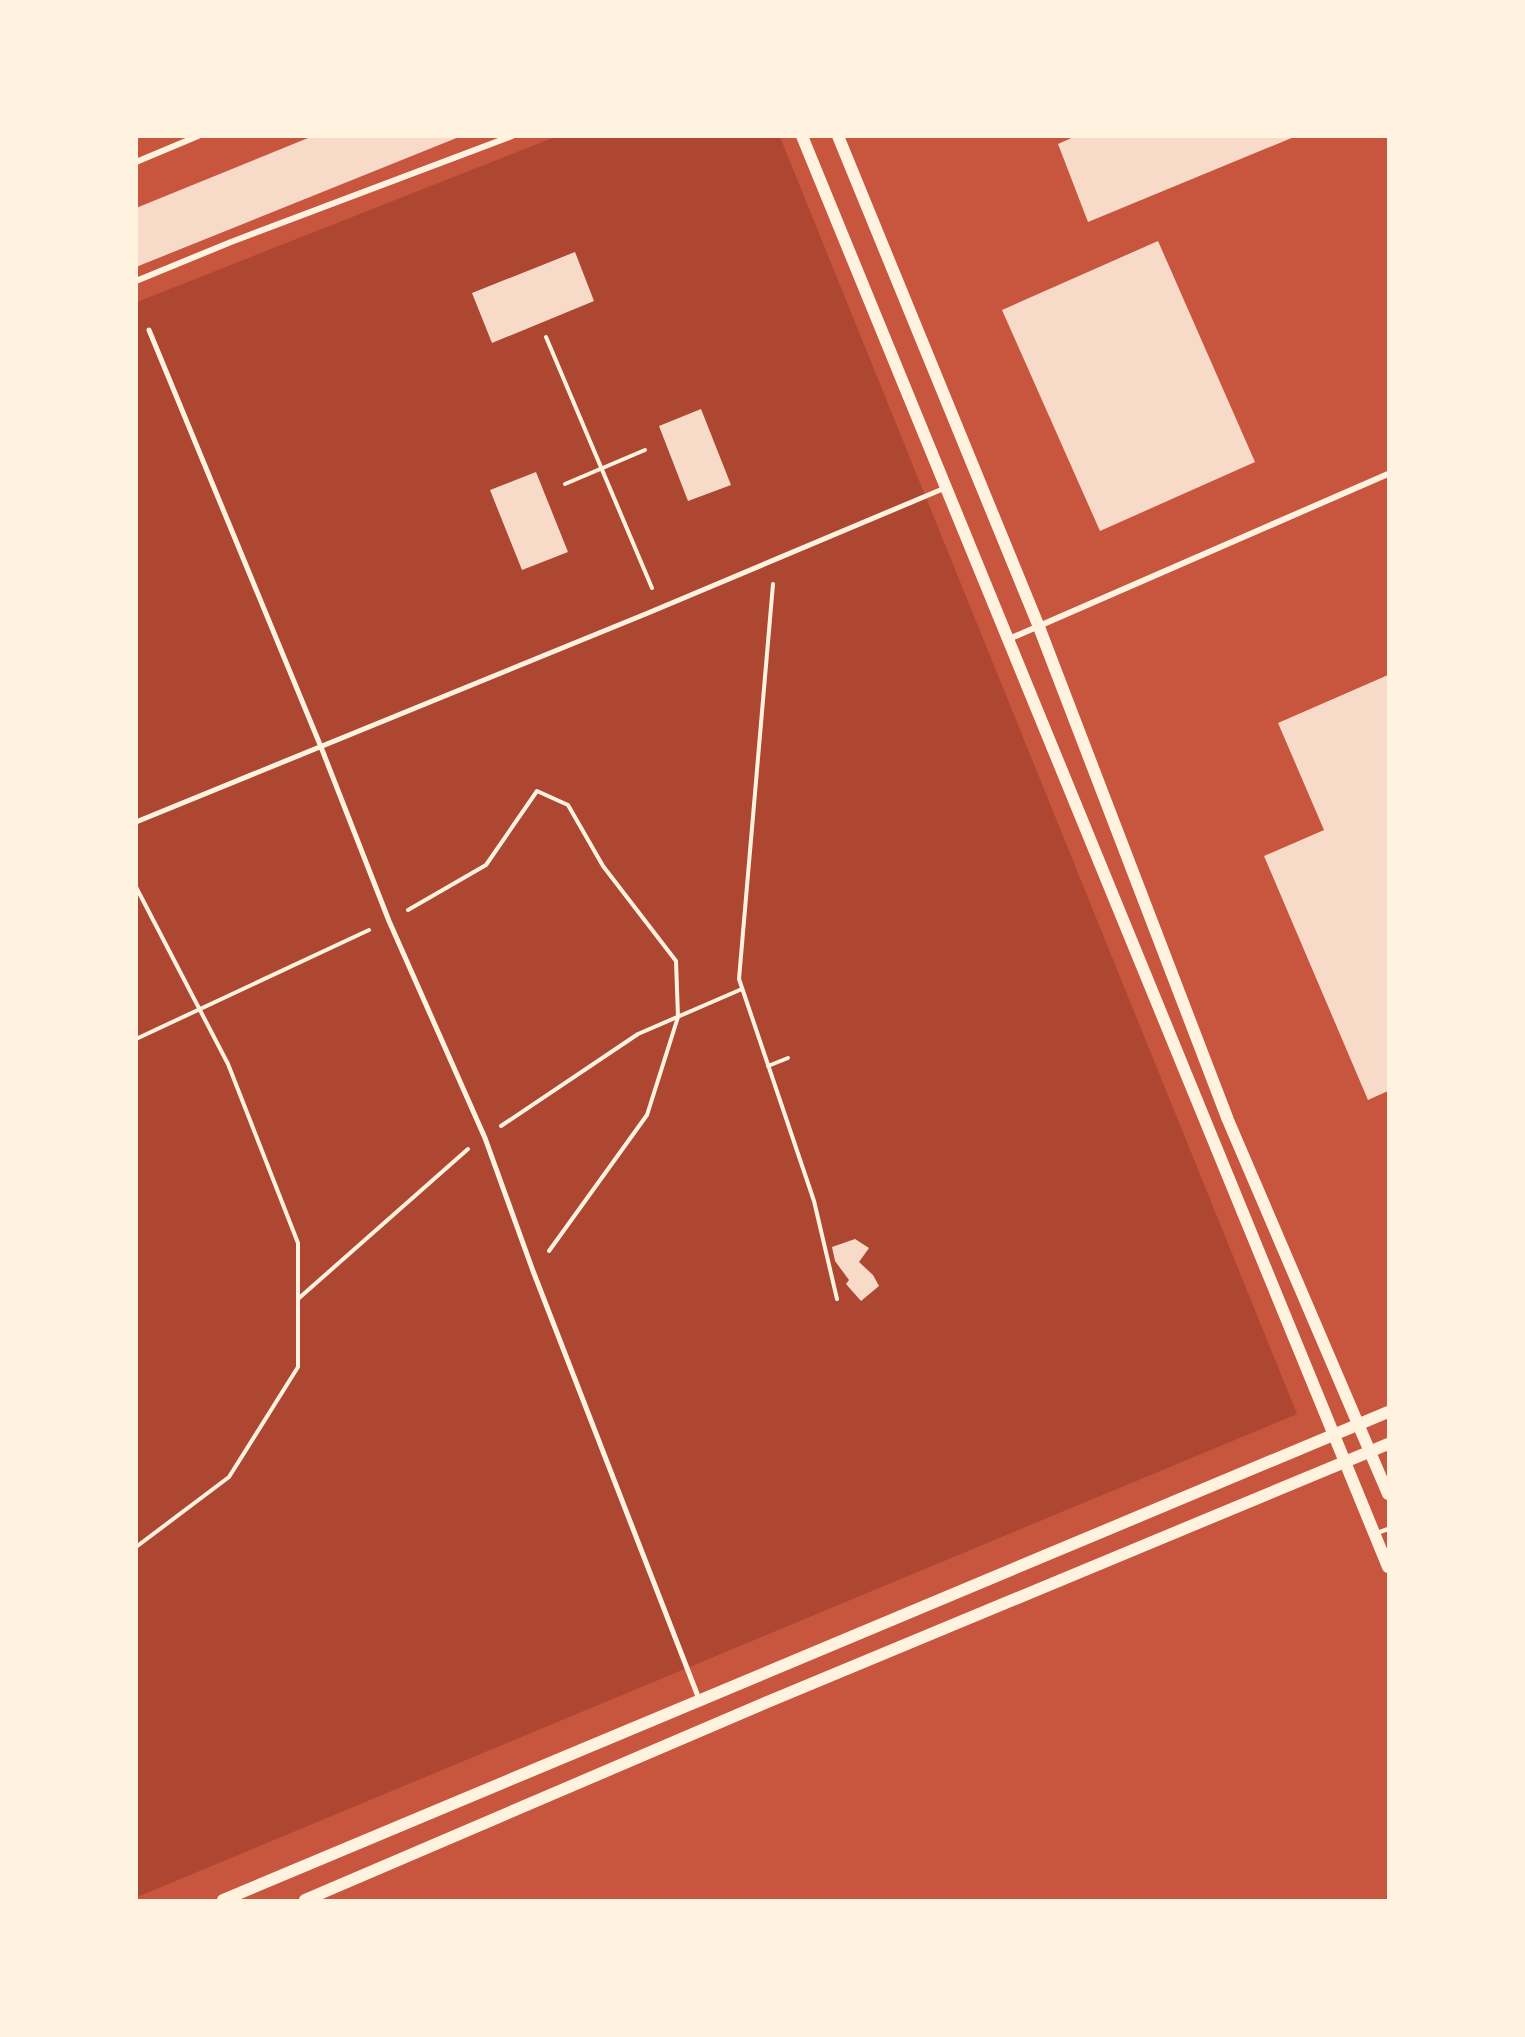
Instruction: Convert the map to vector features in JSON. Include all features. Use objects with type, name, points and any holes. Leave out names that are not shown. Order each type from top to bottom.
[{"type":"main road","points":[[802,136],[1389,1567]]},
{"type":"main road","points":[[838,136],[1039,627],[1228,1120],[1389,1494]]},
{"type":"main road","points":[[223,1900],[1389,1412]]},
{"type":"main road","points":[[305,1900],[765,1703],[1389,1444]]},
{"type":"street","points":[[136,162],[198,136]]},
{"type":"street","points":[[136,281],[231,242],[512,136]]},
{"type":"street","points":[[149,330],[321,747],[389,921],[484,1138],[533,1271],[699,1699]]},
{"type":"street","points":[[1009,639],[1389,474]]},
{"type":"street","points":[[136,822],[661,608],[945,488]]},
{"type":"lane","points":[[1375,1534],[1389,1529]]},
{"type":"path","points":[[546,337],[661,608]]},
{"type":"path","points":[[565,484],[645,450]]},
{"type":"path","points":[[775,560],[739,978],[813,1201],[837,1299]]},
{"type":"path","points":[[136,1039],[389,921],[486,865],[537,791],[568,805],[603,866],[676,961],[678,1017],[647,1115],[533,1271]]},
{"type":"path","points":[[136,887],[228,1064],[297,1243],[298,1299],[298,1367],[229,1477],[136,1547]]},
{"type":"path","points":[[298,1299],[484,1138],[638,1034],[742,988]]},
{"type":"path","points":[[768,1066],[788,1058]]},
{"type":"shaded area","points":[[555,137],[780,137],[1297,1414],[137,1897],[137,302]]},
{"type":"building","points":[[313,136],[459,137],[136,267],[136,208]]},
{"type":"building","points":[[1076,136],[1294,137],[1088,222],[1058,144]]},
{"type":"building","points":[[1158,241],[1255,462],[1100,531],[1002,310]]},
{"type":"building","points":[[575,252],[594,301],[492,343],[472,293]]},
{"type":"building","points":[[701,409],[731,485],[688,501],[659,426]]},
{"type":"building","points":[[536,472],[568,552],[522,570],[490,490]]},
{"type":"building","points":[[1388,675],[1388,1091],[1368,1100],[1264,856],[1324,830],[1278,723]]},
{"type":"building","points":[[855,1239],[869,1248],[859,1262],[873,1275],[879,1286],[861,1301],[846,1284],[849,1280],[835,1261],[832,1247]]}]
